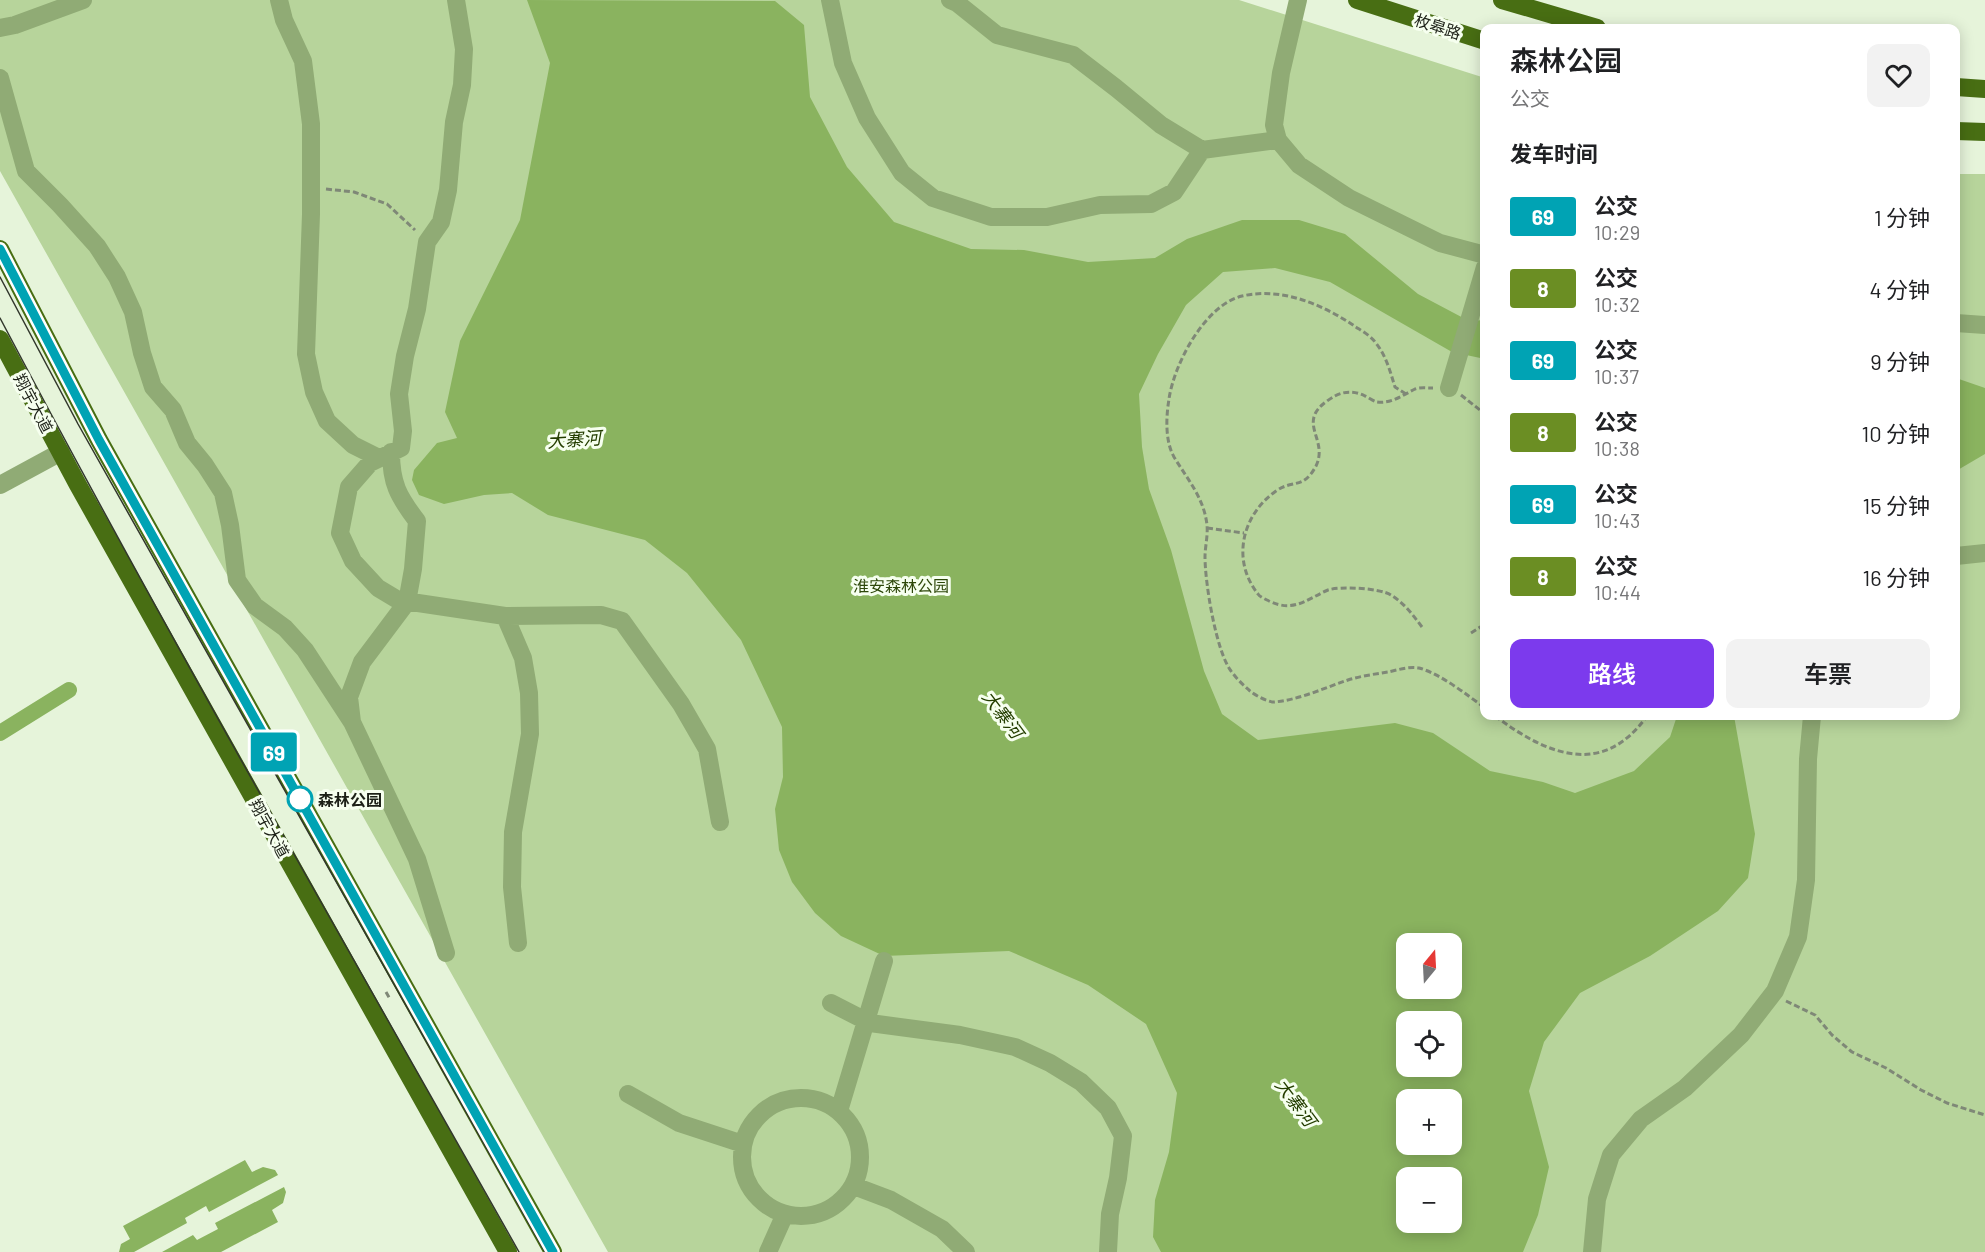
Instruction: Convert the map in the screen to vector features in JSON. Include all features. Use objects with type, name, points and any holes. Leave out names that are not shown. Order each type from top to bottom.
[{"type":"main road","name":"枚皋路","points":[[1357,0],[1480,39]]},
{"type":"main road","points":[[1502,0],[1583,24]]},
{"type":"main road","points":[[1960,87],[1985,89]]},
{"type":"main road","points":[[1960,131],[1985,132]]},
{"type":"main road","points":[[0,249],[99,440],[553,1252]]},
{"type":"main road","name":"翔宇大道","points":[[0,339],[508,1252]]},
{"type":"street","points":[[0,28],[15,25],[83,0]]},
{"type":"street","points":[[279,0],[284,20],[303,62],[311,124],[306,354],[314,392],[327,421],[353,444],[385,455]]},
{"type":"street","points":[[456,0],[464,49],[462,85],[454,122],[448,190],[441,222],[427,242],[417,309],[405,356],[399,394],[403,431],[401,448],[370,463],[349,487],[340,533],[353,561],[378,588],[398,600],[505,616],[601,615],[622,621],[681,704],[707,749],[720,822]]},
{"type":"street","points":[[830,0],[843,63],[867,118],[902,173],[933,198],[991,216],[1047,217],[1100,205],[1151,204],[1174,192],[1202,150]]},
{"type":"street","points":[[950,0],[997,35],[1073,55],[1161,125],[1202,150],[1278,140]]},
{"type":"street","points":[[1298,0],[1274,124],[1278,140],[1299,165],[1348,198],[1440,243],[1480,254]]},
{"type":"street","points":[[0,78],[26,171],[97,246],[117,277],[133,312],[142,353],[153,387],[173,410],[187,443],[223,493],[230,525],[237,580],[255,606],[285,628],[306,650],[352,722],[417,859],[446,953]]},
{"type":"street","points":[[1449,388],[1480,284]]},
{"type":"street","points":[[1960,323],[1985,325]]},
{"type":"street","points":[[0,485],[61,452]]},
{"type":"street","points":[[352,722],[349,697],[362,662],[407,602],[413,569],[417,521],[400,498],[385,455]]},
{"type":"street","points":[[1960,556],[1985,553]]},
{"type":"street","points":[[505,616],[523,658],[529,693],[530,734],[513,832],[512,887],[518,943]]},
{"type":"street","points":[[1592,1252],[1597,1199],[1611,1155],[1641,1119],[1685,1088],[1741,1035],[1775,991],[1798,937],[1806,880],[1808,759],[1812,720]]},
{"type":"street","points":[[839,1111],[884,961]]},
{"type":"street","points":[[831,1003],[866,1020],[916,1030],[960,1035],[1015,1047],[1050,1063],[1081,1082],[1108,1108],[1123,1136],[1118,1178],[1110,1214],[1108,1252]]},
{"type":"street","points":[[627,1094],[679,1123],[744,1144]]},
{"type":"street","points":[[789,1098],[809,1098],[827,1103],[839,1111],[855,1130],[861,1148],[860,1168],[854,1186],[841,1201],[824,1212],[805,1216],[785,1214],[767,1206],[753,1192],[744,1174],[741,1155],[745,1135],[755,1118],[770,1106],[789,1098]]},
{"type":"street","points":[[854,1186],[891,1200],[942,1229],[966,1252]]},
{"type":"street","points":[[768,1252],[785,1214]]},
{"type":"path","points":[[311,187],[354,192],[387,204],[427,242]]},
{"type":"path","points":[[1406,394],[1395,387],[1387,361],[1374,340],[1335,314],[1288,296],[1241,296],[1222,306],[1190,342],[1176,372],[1169,398],[1167,432],[1173,455],[1191,481],[1204,507],[1207,528],[1205,558],[1212,615],[1219,645],[1230,671],[1251,692],[1271,702],[1296,698],[1352,679],[1397,669],[1418,668],[1443,680],[1480,705]]},
{"type":"path","points":[[1422,627],[1407,607],[1389,593],[1373,590],[1330,589],[1301,605],[1279,606],[1259,596],[1247,574],[1243,552],[1244,533],[1259,504],[1278,489],[1304,482],[1312,473],[1320,459],[1318,438],[1312,422],[1316,409],[1328,399],[1342,392],[1357,392],[1377,402],[1398,399],[1417,388],[1449,388],[1470,400],[1480,409]]},
{"type":"path","points":[[1207,528],[1244,533]]},
{"type":"path","points":[[1471,633],[1480,627]]},
{"type":"path","points":[[1501,720],[1520,734],[1551,748],[1580,756],[1606,750],[1629,736],[1643,720]]},
{"type":"path","points":[[386,991],[390,999]]},
{"type":"path","points":[[1771,996],[1815,1015],[1832,1035],[1852,1052],[1887,1068],[1921,1090],[1947,1103],[1985,1115]]},
{"type":"green space","name":"淮安森林公园","points":[[0,0],[1239,0],[1480,76],[1480,720],[1960,720],[1960,174],[1985,174],[1985,1252],[608,1252],[0,171]]},
{"type":"water","points":[[527,0],[775,1],[804,25],[810,97],[847,167],[894,222],[971,249],[1024,250],[1088,262],[1155,258],[1187,239],[1242,220],[1299,220],[1345,234],[1418,294],[1469,321],[1480,320],[1480,358],[1452,352],[1330,282],[1275,268],[1223,272],[1186,305],[1158,354],[1139,394],[1142,447],[1149,489],[1171,550],[1204,671],[1222,714],[1258,740],[1395,723],[1433,733],[1490,771],[1543,782],[1575,793],[1634,771],[1670,737],[1676,720],[1735,720],[1755,834],[1748,878],[1718,911],[1650,956],[1580,993],[1544,1042],[1529,1091],[1549,1167],[1538,1215],[1523,1252],[1161,1252],[1153,1237],[1155,1200],[1169,1152],[1177,1093],[1146,1024],[1088,985],[1009,951],[884,956],[841,936],[815,913],[792,882],[779,850],[775,809],[783,777],[782,727],[741,640],[687,573],[645,540],[548,515],[512,493],[484,495],[444,504],[419,495],[412,480],[414,470],[437,443],[457,438],[445,412],[460,341],[520,220],[550,63]]},
{"type":"water","points":[[1960,379],[1985,388],[1985,454],[1960,469]]},
{"type":"water","points":[[245,1160],[252,1172],[263,1167],[275,1170],[278,1175],[209,1212],[206,1206],[185,1218],[187,1223],[134,1252],[119,1252],[121,1244],[130,1239],[123,1226]]},
{"type":"water","points":[[284,1187],[286,1192],[283,1203],[272,1210],[278,1222],[221,1252],[162,1252],[193,1235],[197,1240],[218,1229],[215,1223]]},
{"type":"waterway","name":"大寨河","points":[[0,733],[69,690]]},
{"type":"tram line","points":[[0,277],[78,424],[545,1252]]},
{"type":"tram line","points":[[0,318],[191,670],[519,1252]]},
{"type":"bus line","name":"69","points":[[0,249],[99,440],[553,1252]]},
{"type":"place","name":"森林公园","points":[[300,799]]}]
